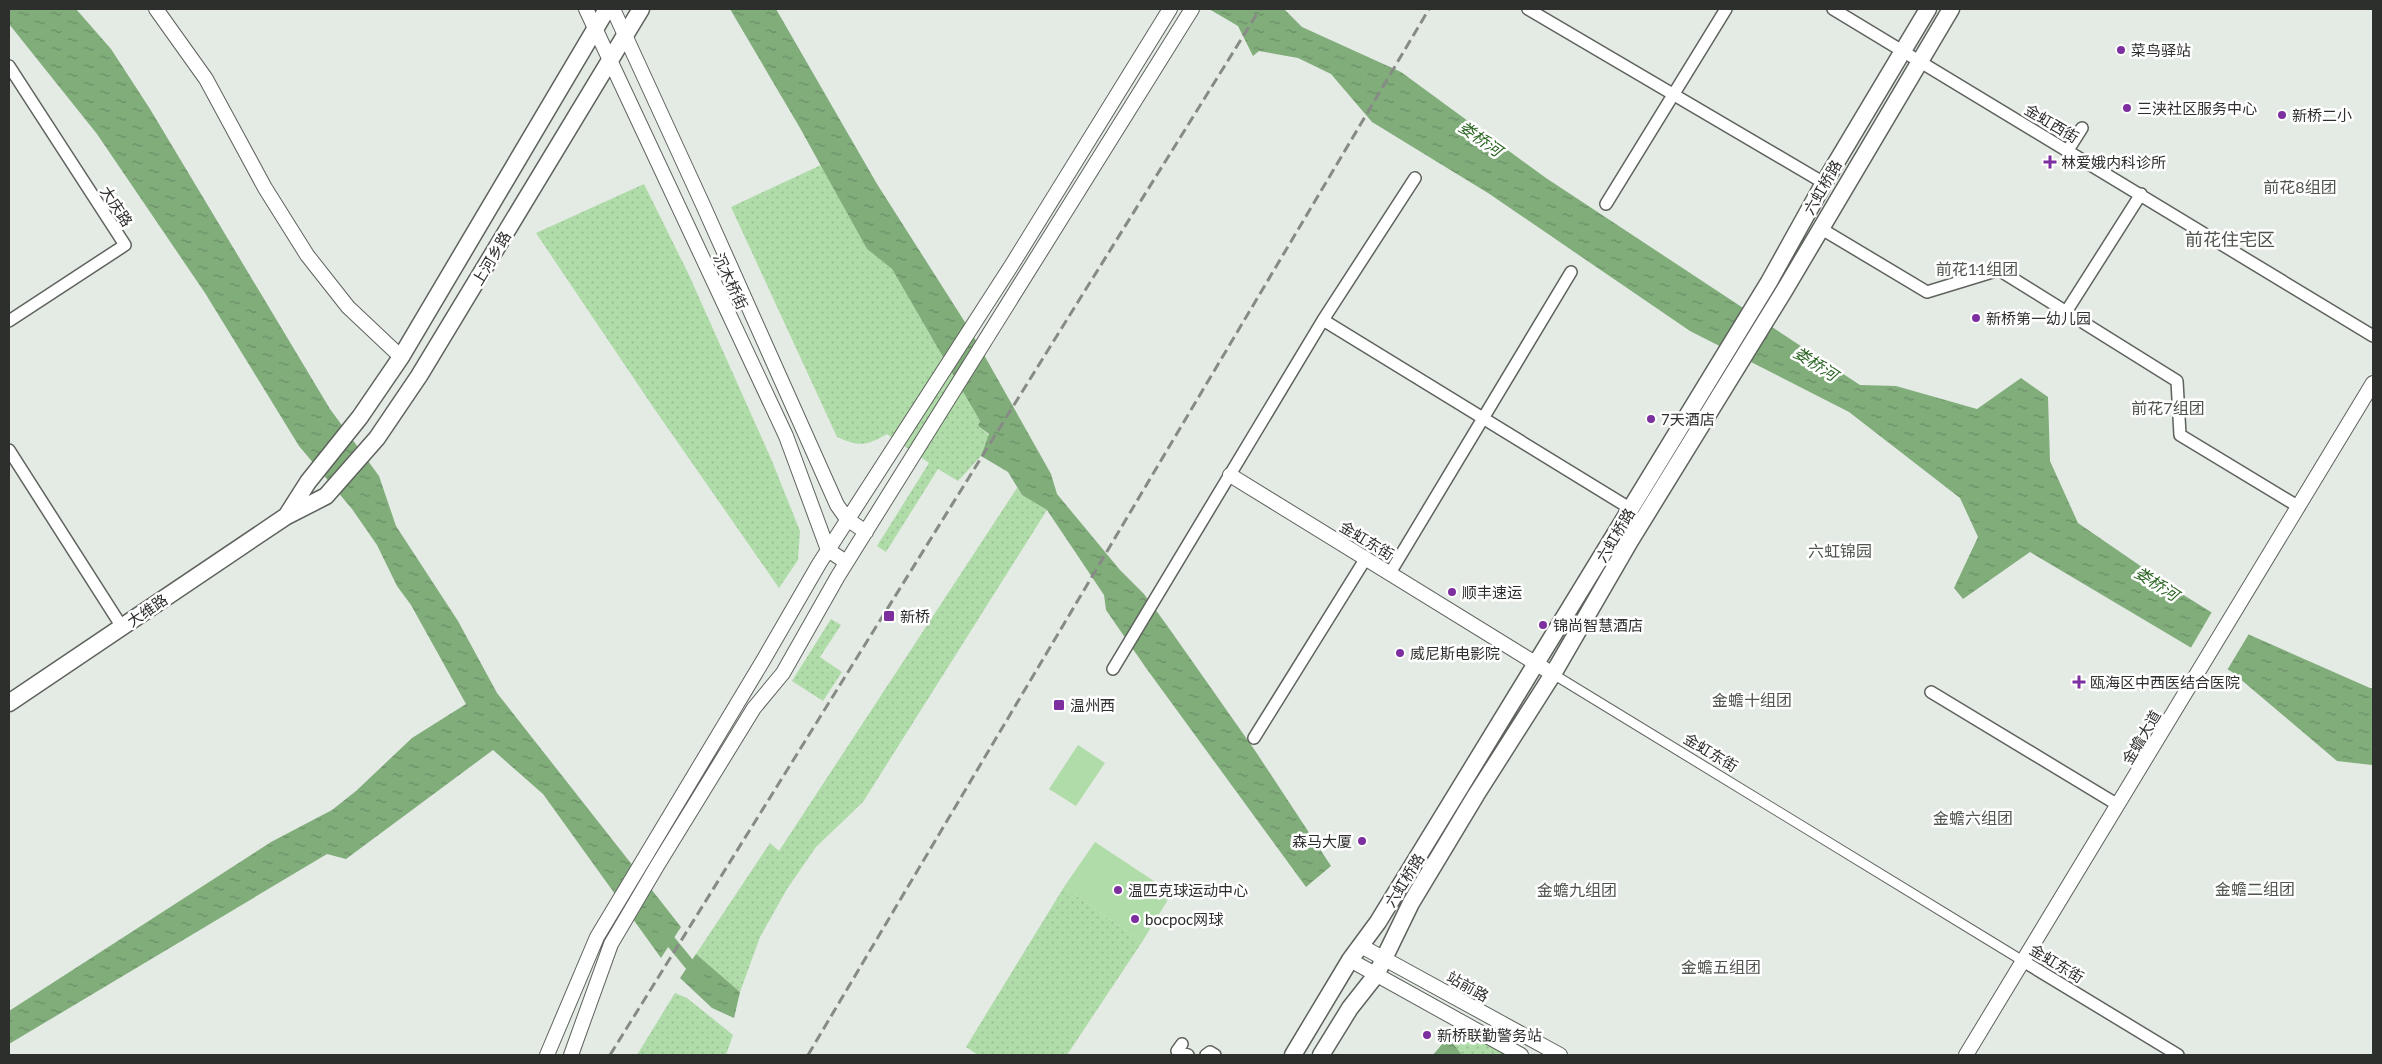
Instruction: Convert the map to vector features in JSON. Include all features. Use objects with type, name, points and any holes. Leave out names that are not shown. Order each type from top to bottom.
[{"type":"main road","name":"上河乡路","points":[[308,482],[360,417],[401,357],[607,9]]},
{"type":"main road","name":"上河乡路","points":[[326,496],[377,438],[419,376],[641,9]]},
{"type":"main road","name":"六虹桥路","points":[[1293,1055],[1350,960],[1378,922],[1537,664],[1769,282],[1824,183],[1928,9]]},
{"type":"main road","name":"六虹桥路","points":[[1321,1055],[1350,1008],[1376,975],[1385,960],[1411,903],[1476,795],[1553,674],[1630,541],[1784,291],[1951,9]]},
{"type":"main road","name":"大维路","points":[[286,517],[308,482]]},
{"type":"main road","name":"大维路","points":[[9,703],[286,517],[326,496]]},
{"type":"street","points":[[156,9],[206,79],[265,188],[307,255],[348,307],[401,357]]},
{"type":"street","name":"沉木桥街","points":[[586,9],[786,436],[828,550]]},
{"type":"street","name":"沉木桥街","points":[[613,9],[703,204],[837,505],[848,519],[866,532]]},
{"type":"street","points":[[548,1055],[597,937],[828,550],[1013,264],[1170,9]]},
{"type":"street","points":[[572,1055],[612,944],[754,708],[783,673],[846,562],[1192,9]]},
{"type":"street","points":[[1528,9],[1824,183]]},
{"type":"street","points":[[1606,204],[1726,9]]},
{"type":"street","name":"金虹西街","points":[[1833,9],[2373,336]]},
{"type":"street","name":"大庆路","points":[[9,66],[125,245],[9,322]]},
{"type":"street","points":[[2068,150],[2082,128]]},
{"type":"street","points":[[1113,668],[1323,320],[1415,178]]},
{"type":"street","points":[[2066,312],[2141,194]]},
{"type":"street","points":[[1820,228],[1927,292],[1999,270],[2177,381],[2180,435],[2299,507]]},
{"type":"street","points":[[1390,573],[1571,272]]},
{"type":"street","points":[[1323,320],[1631,509]]},
{"type":"street","name":"金蟾大道","points":[[1966,1055],[2238,609],[2373,383]]},
{"type":"street","points":[[9,450],[122,627]]},
{"type":"street","name":"金虹东街","points":[[1230,475],[2178,1055]]},
{"type":"street","points":[[828,550],[846,562]]},
{"type":"street","points":[[1254,738],[1366,558]]},
{"type":"street","points":[[1930,692],[2118,805]]},
{"type":"street","name":"站前路","points":[[1361,946],[1560,1055]]},
{"type":"street","points":[[1350,960],[1521,1055]]},
{"type":"street","points":[[1182,1044],[1177,1051],[1188,1055]]},
{"type":"street","points":[[1206,1055],[1210,1052],[1215,1055]]},
{"type":"shaded area","points":[[821,165],[867,249],[892,269],[980,421],[978,426],[989,435],[981,456],[958,481],[938,469],[886,552],[877,546],[929,463],[887,434],[863,444],[857,444],[837,437],[731,207]]},
{"type":"shaded area","points":[[644,184],[688,273],[772,461],[800,531],[798,560],[779,588],[651,404],[536,233]]},
{"type":"shaded area","points":[[1017,488],[1022,495],[1047,510],[863,802],[816,847],[787,889],[760,937],[740,992],[696,954],[770,843],[779,851]]},
{"type":"shaded area","points":[[831,619],[841,625],[820,657],[842,672],[823,701],[792,681]]},
{"type":"shaded area","points":[[1078,745],[1105,763],[1076,806],[1049,789]]},
{"type":"shaded area","name":"温匹克球运动中心","points":[[1095,842],[1172,893],[1142,942],[1064,887]]},
{"type":"shaded area","points":[[1064,887],[1142,942],[1067,1055],[978,1055],[966,1047]]},
{"type":"shaded area","points":[[675,993],[687,998],[733,1035],[726,1055],[637,1055]]},
{"type":"shaded area","points":[[1454,1025],[1509,1055],[1462,1055],[1448,1037]]},
{"type":"water","points":[[9,9],[76,9],[111,49],[150,109],[330,409],[379,476],[396,526],[458,621],[497,693],[681,927],[661,958],[543,794],[493,750],[346,859],[327,854],[9,1044],[9,1011],[271,842],[332,810],[356,791],[412,738],[466,704],[411,605],[397,586],[377,545],[352,509],[299,446],[205,293],[97,134],[9,24]]},
{"type":"water","points":[[730,9],[776,9],[877,184],[970,330],[1051,474],[1057,494],[1120,570],[1144,594],[1256,752],[1331,866],[1306,887],[1146,668],[1106,610],[1104,595],[1047,510],[1022,495],[1008,472],[981,456],[989,434],[978,426],[980,421],[892,269],[867,249],[800,128]]},
{"type":"water","name":"娄桥河","points":[[1209,9],[1284,9],[1302,27],[1401,72],[1546,178],[1860,385],[1896,386],[1977,409],[2021,378],[2048,397],[2050,461],[2078,523],[2174,589],[2243,632],[2373,688],[2373,767],[2372,765],[2337,761],[2232,672],[2030,552],[1963,599],[1954,588],[1978,537],[1960,498],[1849,412],[1690,331],[1488,193],[1372,122],[1331,74],[1298,58],[1259,51],[1253,56],[1238,26]]},
{"type":"water","points":[[696,954],[740,992],[734,1018],[712,1008],[680,978]]},
{"type":"water","points":[[1448,1037],[1462,1055],[1433,1055]]},
{"type":"pier","points":[[2213,610],[2250,632],[2226,672],[2189,651]]},
{"type":"waterway","points":[[663,932],[699,976]]},
{"type":"railway","points":[[610,1055],[1260,9]]},
{"type":"railway","points":[[808,1055],[1429,9]]},
{"type":"place","name":"菜鸟驿站","points":[[2121,50]]},
{"type":"place","name":"三浃社区服务中心","points":[[2127,108]]},
{"type":"place","name":"新桥二小","points":[[2282,115]]},
{"type":"place","name":"林爱娥内科诊所","points":[[2050,162]]},
{"type":"place","name":"新桥第一幼儿园","points":[[1976,318]]},
{"type":"place","name":"7天酒店","points":[[1651,419]]},
{"type":"place","name":"顺丰速运","points":[[1452,592]]},
{"type":"place","name":"新桥","points":[[889,616]]},
{"type":"place","name":"锦尚智慧酒店","points":[[1543,625]]},
{"type":"place","name":"威尼斯电影院","points":[[1400,653]]},
{"type":"place","name":"瓯海区中西医结合医院","points":[[2079,682]]},
{"type":"place","name":"温州西","points":[[1059,705]]},
{"type":"place","name":"森马大厦","points":[[1362,841]]},
{"type":"place","name":"温匹克球运动中心","points":[[1118,890]]},
{"type":"place","name":"bocpoc网球","points":[[1135,919]]},
{"type":"place","name":"新桥联勤警务站","points":[[1427,1035]]},
{"type":"district","name":"前花8组团","points":[[2300,186]]},
{"type":"district","name":"前花住宅区","points":[[2230,239]]},
{"type":"district","name":"前花11组团","points":[[1977,268]]},
{"type":"district","name":"前花7组团","points":[[2168,407]]},
{"type":"district","name":"六虹锦园","points":[[1840,550]]},
{"type":"district","name":"金蟾十组团","points":[[1752,699]]},
{"type":"district","name":"金蟾六组团","points":[[1973,817]]},
{"type":"district","name":"金蟾二组团","points":[[2255,888]]},
{"type":"district","name":"金蟾九组团","points":[[1577,889]]},
{"type":"district","name":"金蟾五组团","points":[[1721,966]]}]
